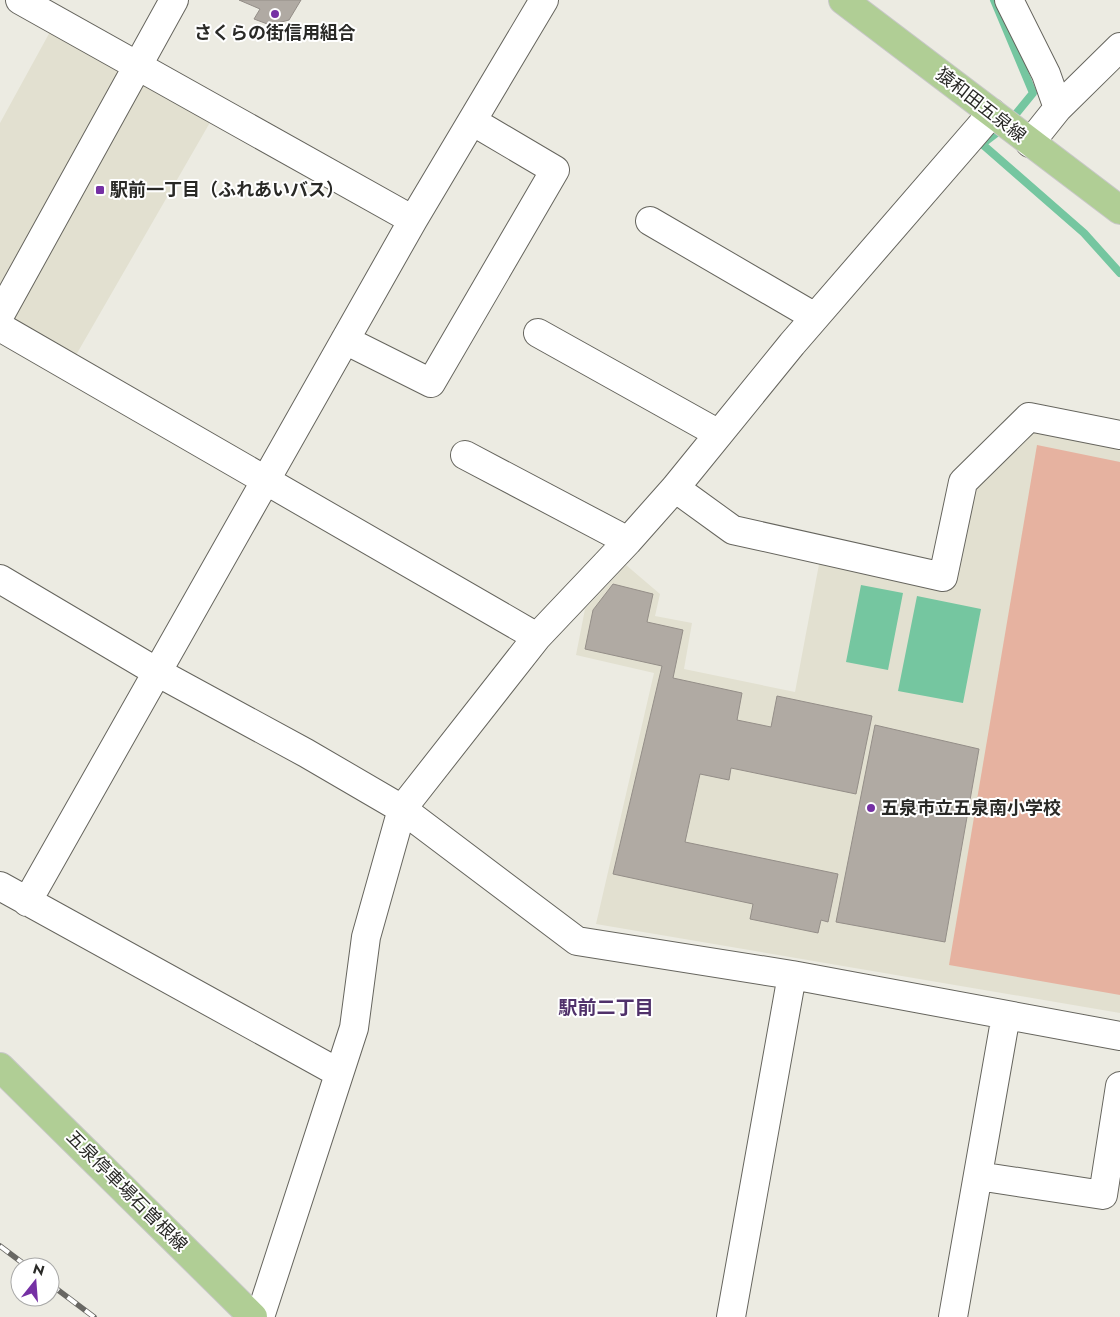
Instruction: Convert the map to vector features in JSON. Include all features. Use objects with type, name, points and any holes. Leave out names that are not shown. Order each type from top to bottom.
[{"type":"main road","name":"猿和田五泉線","points":[[843,0],[1120,210]]},
{"type":"main road","name":"五泉停車場石曽根線","points":[[0,1066],[254,1317]]},
{"type":"street","points":[[20,0],[413,220]]},
{"type":"street","points":[[0,315],[174,0]]},
{"type":"street","points":[[27,902],[413,220],[544,0]]},
{"type":"street","points":[[1009,0],[1046,74],[1058,108]]},
{"type":"street","points":[[1030,143],[1058,108],[1120,48]]},
{"type":"street","points":[[260,1317],[354,1028],[366,937],[402,809],[537,638],[675,488],[815,317],[992,113]]},
{"type":"street","points":[[345,340],[431,383],[555,170],[472,121]]},
{"type":"street","points":[[650,221],[815,317]]},
{"type":"street","points":[[0,327],[537,638]]},
{"type":"street","points":[[538,332],[718,434]]},
{"type":"street","points":[[675,488],[733,530],[943,577],[963,482],[1029,417],[1120,435]]},
{"type":"street","points":[[466,455],[628,541]]},
{"type":"street","points":[[0,580],[157,672],[306,753],[402,809],[577,941],[792,975],[1120,1036]]},
{"type":"street","points":[[0,886],[339,1073]]},
{"type":"street","points":[[731,1317],[792,975]]},
{"type":"street","points":[[953,1317],[1006,1015]]},
{"type":"street","points":[[978,1176],[1103,1195],[1120,1086]]},
{"type":"shaded area","points":[[51,30],[212,119],[72,362],[0,324],[0,123]]},
{"type":"shaded area","name":"五泉市立五泉南小学校","points":[[1033,429],[1120,449],[1120,1013],[596,924],[654,673],[576,655],[585,609],[626,565],[660,594],[655,616],[692,623],[684,669],[795,692],[820,559],[952,588],[973,486]]},
{"type":"shaded area","points":[[1037,445],[1120,462],[1120,995],[949,965]]},
{"type":"shaded area","points":[[861,585],[903,593],[888,670],[846,662]]},
{"type":"shaded area","points":[[917,596],[981,609],[963,703],[898,691]]},
{"type":"building","name":"さくらの街信用組合","points":[[239,0],[301,0],[289,20],[270,25],[254,19],[260,9]]},
{"type":"building","points":[[613,584],[653,594],[647,622],[683,630],[673,678],[742,693],[737,720],[771,727],[777,696],[872,716],[856,794],[731,768],[729,780],[700,774],[685,842],[838,874],[828,922],[821,920],[818,933],[750,919],[753,904],[613,874],[662,666],[585,649],[593,610]]},
{"type":"building","points":[[875,725],[979,749],[945,942],[836,922]]},
{"type":"waterway","points":[[994,0],[1033,93],[1011,120]]},
{"type":"waterway","points":[[1003,128],[982,144],[1084,233],[1120,273]]},
{"type":"railway","points":[[0,1246],[15,1257]]},
{"type":"railway","points":[[60,1292],[94,1317]]},
{"type":"place","name":"さくらの街信用組合","points":[[275,14]]},
{"type":"place","name":"駅前一丁目（ふれあいバス）","points":[[100,190]]},
{"type":"place","name":"五泉市立五泉南小学校","points":[[871,808]]},
{"type":"district","name":"駅前二丁目","points":[[606,1007]]}]
